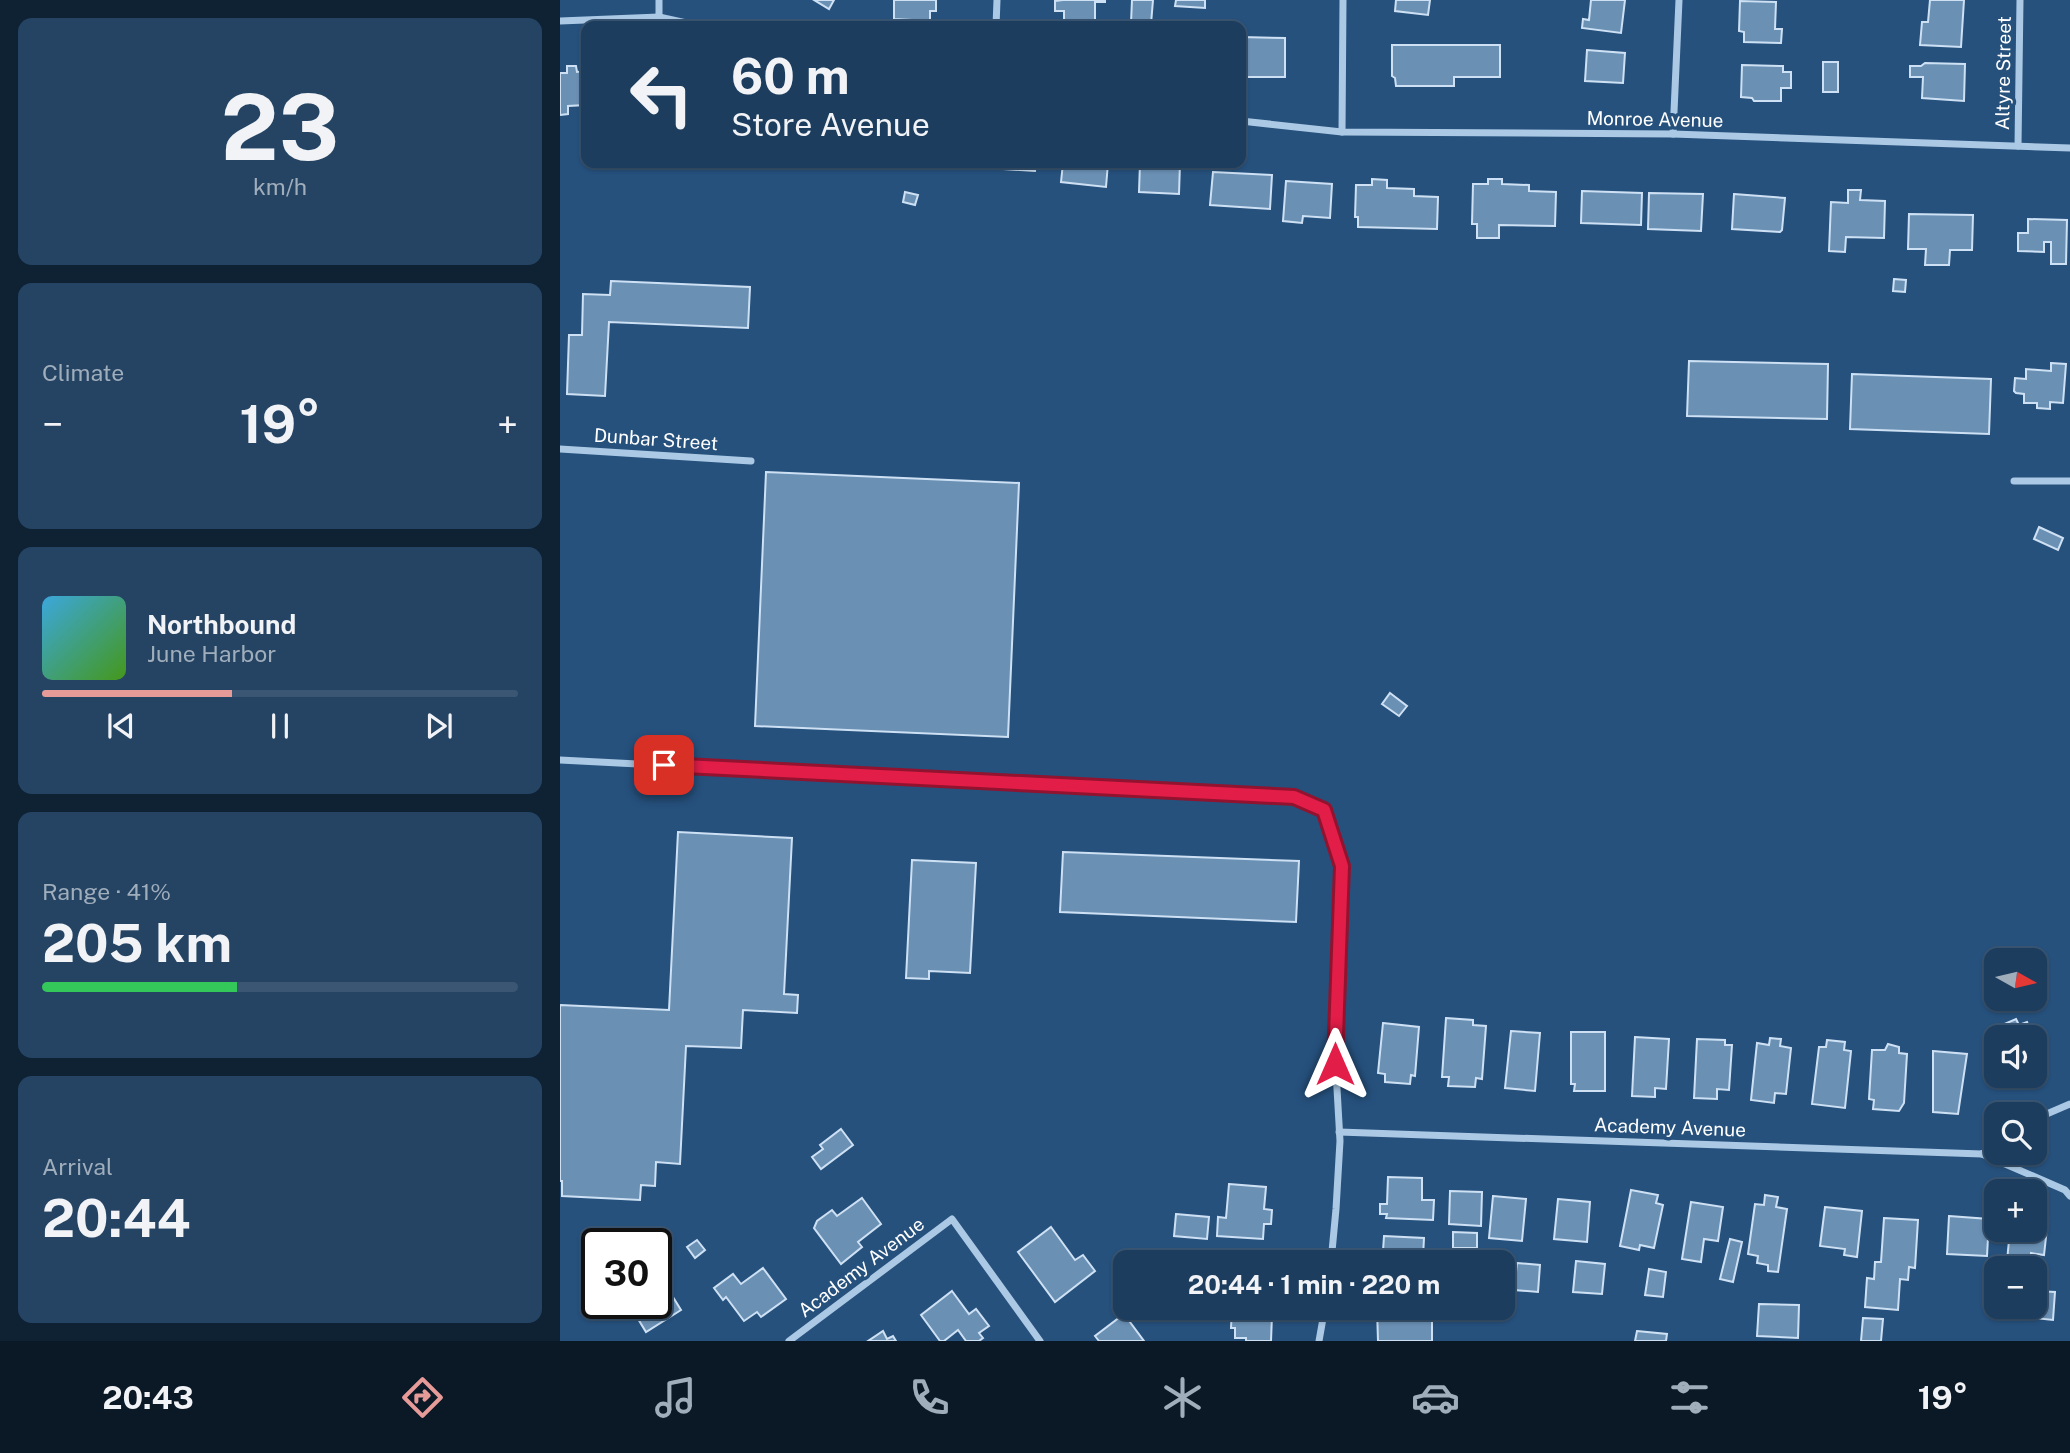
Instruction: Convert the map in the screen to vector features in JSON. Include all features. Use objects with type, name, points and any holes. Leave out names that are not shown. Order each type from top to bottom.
[{"type":"street","points":[[659,0],[659,17]]},
{"type":"street","points":[[996,21],[997,0]]},
{"type":"street","points":[[1342,132],[1343,0]]},
{"type":"street","points":[[1673,134],[1679,0]]},
{"type":"street","name":"Altyre Street","points":[[2018,146],[2020,0]]},
{"type":"street","points":[[560,21],[659,17],[677,21]]},
{"type":"street","name":"Monroe Avenue","points":[[1246,122],[1342,132],[1673,134],[2070,148]]},
{"type":"street","name":"Dunbar Street","points":[[560,449],[751,461]]},
{"type":"street","points":[[2014,481],[2070,481]]},
{"type":"street","points":[[560,760],[1294,797],[1324,810],[1342,866],[1334,1036],[1339,1132],[1332,1250]]},
{"type":"street","points":[[2047,1114],[2070,1104]]},
{"type":"street","name":"Academy Avenue","points":[[1339,1132],[1982,1154]]},
{"type":"street","points":[[1982,1154],[2065,1190],[2070,1196]]},
{"type":"street","name":"Academy Avenue","points":[[789,1341],[952,1219],[1040,1341]]},
{"type":"street","points":[[1319,1341],[1323,1320]]},
{"type":"building","points":[[814,0],[834,0],[829,9]]},
{"type":"building","points":[[894,0],[936,0],[936,11],[930,11],[930,21],[894,19]]},
{"type":"building","points":[[1132,0],[1153,0],[1151,21],[1131,21]]},
{"type":"building","points":[[1176,0],[1205,0],[1205,8],[1175,6]]},
{"type":"building","points":[[1396,0],[1430,0],[1428,15],[1395,11]]},
{"type":"building","points":[[1591,0],[1625,0],[1621,33],[1582,28],[1583,19],[1589,20]]},
{"type":"building","points":[[1930,0],[1964,0],[1961,47],[1920,45],[1922,22],[1928,22]]},
{"type":"building","points":[[1055,1],[1105,2],[1095,2],[1095,21],[1064,21],[1064,11],[1055,11]]},
{"type":"building","points":[[1740,1],[1776,2],[1775,29],[1782,29],[1781,43],[1744,42],[1744,32],[1739,31]]},
{"type":"building","points":[[1246,37],[1285,38],[1285,77],[1246,77]]},
{"type":"building","points":[[1392,45],[1500,45],[1500,77],[1454,77],[1454,86],[1396,86],[1392,76]]},
{"type":"building","points":[[1587,50],[1625,53],[1623,83],[1585,81]]},
{"type":"building","points":[[1823,62],[1838,62],[1838,92],[1823,92]]},
{"type":"building","points":[[1925,63],[1965,64],[1964,101],[1922,98],[1923,77],[1910,77],[1910,66],[1921,66]]},
{"type":"building","points":[[1742,65],[1783,66],[1783,72],[1791,72],[1791,88],[1781,88],[1781,101],[1754,101],[1752,98],[1741,97]]},
{"type":"building","points":[[567,66],[576,66],[577,72],[581,72],[581,105],[568,106],[568,114],[560,115],[560,73],[567,73]]},
{"type":"building","points":[[988,168],[1035,168],[1035,171]]},
{"type":"building","points":[[1062,168],[1108,168],[1106,187],[1061,182]]},
{"type":"building","points":[[1140,168],[1180,168],[1179,194],[1139,192]]},
{"type":"building","points":[[1213,172],[1272,175],[1270,209],[1210,205]]},
{"type":"building","points":[[1372,179],[1387,180],[1387,188],[1414,189],[1414,196],[1438,197],[1437,229],[1358,227],[1358,217],[1355,217],[1356,185],[1372,185]]},
{"type":"building","points":[[1488,179],[1502,179],[1502,184],[1529,185],[1529,191],[1556,192],[1555,226],[1499,225],[1499,238],[1477,238],[1477,224],[1472,224],[1473,184],[1488,184]]},
{"type":"building","points":[[1286,181],[1332,184],[1330,218],[1303,216],[1302,223],[1283,221]]},
{"type":"building","points":[[1848,190],[1861,190],[1860,200],[1885,201],[1884,238],[1846,237],[1845,252],[1829,251],[1831,202],[1848,203]]},
{"type":"building","points":[[1582,191],[1642,193],[1641,225],[1581,223]]},
{"type":"building","points":[[905,192],[918,195],[915,205],[903,202]]},
{"type":"building","points":[[1649,193],[1703,194],[1701,231],[1648,229]]},
{"type":"building","points":[[1734,194],[1785,198],[1782,230],[1732,229]]},
{"type":"building","points":[[1909,214],[1973,215],[1972,250],[1950,250],[1949,265],[1925,265],[1926,249],[1908,249]]},
{"type":"building","points":[[2028,219],[2067,220],[2066,264],[2051,264],[2051,242],[2044,242],[2044,252],[2018,251],[2018,233],[2028,233]]},
{"type":"building","points":[[1894,279],[1906,280],[1905,292],[1893,291]]},
{"type":"building","points":[[611,281],[750,287],[748,328],[609,322],[605,396],[567,394],[569,335],[582,335],[583,294],[610,295]]},
{"type":"building","points":[[1689,361],[1828,364],[1827,419],[1687,416]]},
{"type":"building","points":[[2051,363],[2066,364],[2063,403],[2050,402],[2050,409],[2037,408],[2037,403],[2024,403],[2024,394],[2014,391],[2015,378],[2026,379],[2026,369],[2051,371]]},
{"type":"building","points":[[1852,374],[1991,379],[1989,434],[1850,429]]},
{"type":"building","points":[[766,472],[1019,483],[1008,737],[755,726]]},
{"type":"building","points":[[2039,527],[2063,538],[2058,550],[2034,539]]},
{"type":"building","points":[[1390,693],[1407,706],[1399,716],[1382,704]]},
{"type":"building","points":[[678,832],[792,838],[784,994],[798,995],[797,1013],[743,1010],[741,1048],[686,1046],[680,1164],[656,1162],[655,1186],[641,1185],[640,1200],[562,1196],[560,1005],[669,1010]]},
{"type":"building","points":[[1063,852],[1299,861],[1296,922],[1060,912]]},
{"type":"building","points":[[912,860],[976,863],[970,973],[929,971],[929,979],[906,978]]},
{"type":"building","points":[[1446,1018],[1473,1020],[1473,1025],[1486,1026],[1482,1079],[1476,1078],[1475,1087],[1448,1086],[1449,1077],[1442,1077]]},
{"type":"building","points":[[2016,1019],[2019,1025],[2002,1025]]},
{"type":"building","points":[[1383,1023],[1419,1027],[1415,1076],[1411,1075],[1410,1084],[1385,1082],[1385,1074],[1378,1073]]},
{"type":"building","points":[[1511,1031],[1540,1033],[1535,1091],[1505,1088]]},
{"type":"building","points":[[1571,1032],[1605,1032],[1605,1091],[1574,1091],[1575,1084],[1571,1084]]},
{"type":"building","points":[[1635,1037],[1669,1039],[1666,1089],[1655,1088],[1655,1097],[1632,1096]]},
{"type":"building","points":[[1770,1038],[1781,1039],[1780,1046],[1791,1048],[1786,1094],[1775,1093],[1774,1103],[1751,1100],[1757,1043],[1769,1045]]},
{"type":"building","points":[[1697,1039],[1725,1040],[1725,1045],[1732,1045],[1729,1090],[1717,1089],[1717,1099],[1694,1098]]},
{"type":"building","points":[[1827,1040],[1845,1042],[1844,1050],[1851,1051],[1845,1108],[1812,1104],[1819,1047],[1826,1047]]},
{"type":"building","points":[[1888,1044],[1899,1047],[1899,1053],[1907,1054],[1904,1103],[1899,1111],[1873,1109],[1874,1100],[1869,1099],[1872,1050],[1885,1050]]},
{"type":"building","points":[[1933,1051],[1967,1054],[1958,1114],[1933,1112]]},
{"type":"building","points":[[841,1129],[853,1145],[821,1169],[812,1157],[823,1149],[820,1145]]},
{"type":"building","points":[[1388,1177],[1422,1178],[1422,1200],[1434,1200],[1433,1220],[1386,1218],[1387,1214],[1380,1214],[1380,1204],[1387,1204]]},
{"type":"building","points":[[1229,1184],[1266,1187],[1264,1209],[1272,1210],[1271,1224],[1264,1224],[1263,1239],[1217,1236],[1218,1217],[1226,1218]]},
{"type":"building","points":[[1631,1190],[1658,1195],[1656,1203],[1663,1205],[1654,1248],[1640,1245],[1639,1250],[1620,1246]]},
{"type":"building","points":[[1450,1191],[1482,1192],[1481,1226],[1449,1224]]},
{"type":"building","points":[[1765,1195],[1778,1197],[1776,1207],[1787,1209],[1778,1272],[1768,1271],[1768,1265],[1757,1263],[1758,1256],[1748,1254],[1755,1204],[1764,1205]]},
{"type":"building","points":[[1493,1196],[1526,1199],[1522,1241],[1489,1238]]},
{"type":"building","points":[[862,1198],[881,1224],[858,1242],[862,1247],[841,1264],[814,1228],[817,1221],[832,1210],[837,1216]]},
{"type":"building","points":[[1558,1199],[1590,1202],[1587,1242],[1554,1239]]},
{"type":"building","points":[[1691,1202],[1723,1207],[1718,1241],[1704,1239],[1701,1262],[1682,1259]]},
{"type":"building","points":[[1825,1207],[1862,1211],[1857,1257],[1844,1255],[1845,1249],[1820,1246]]},
{"type":"building","points":[[1176,1214],[1209,1217],[1207,1239],[1174,1236]]},
{"type":"building","points":[[1949,1216],[1984,1219],[1987,1256],[1947,1254]]},
{"type":"building","points":[[1884,1218],[1918,1220],[1915,1268],[1909,1267],[1908,1280],[1900,1279],[1898,1310],[1865,1307],[1867,1278],[1874,1279],[1875,1262],[1881,1262]]},
{"type":"building","points":[[1051,1227],[1075,1260],[1083,1255],[1095,1271],[1055,1302],[1018,1252]]},
{"type":"building","points":[[1453,1232],[1477,1233],[1477,1248],[1453,1248]]},
{"type":"building","points":[[1384,1236],[1424,1238],[1423,1250],[1383,1250]]},
{"type":"building","points":[[1730,1239],[1742,1242],[1733,1282],[1720,1279]]},
{"type":"building","points":[[697,1240],[705,1250],[695,1258],[687,1247]]},
{"type":"building","points":[[2009,1242],[2045,1242],[2044,1255],[2031,1253],[2031,1256],[2007,1256]]},
{"type":"building","points":[[1576,1261],[1605,1264],[1602,1294],[1573,1292]]},
{"type":"building","points":[[1517,1263],[1540,1265],[1538,1292],[1515,1290]]},
{"type":"building","points":[[763,1268],[786,1299],[761,1317],[757,1312],[744,1321],[726,1297],[723,1300],[714,1288],[733,1274],[741,1284]]},
{"type":"building","points":[[1649,1269],[1666,1272],[1663,1297],[1645,1295]]},
{"type":"building","points":[[952,1291],[969,1314],[976,1309],[989,1326],[979,1333],[983,1338],[979,1341],[966,1341],[958,1330],[940,1341],[921,1315]]},
{"type":"building","points":[[2047,1292],[2055,1292],[2053,1320],[2044,1319],[2047,1319]]},
{"type":"building","points":[[672,1296],[681,1310],[672,1316]]},
{"type":"building","points":[[1759,1304],[1799,1305],[1798,1338],[1757,1336]]},
{"type":"building","points":[[1863,1318],[1883,1319],[1881,1341],[1861,1341]]},
{"type":"building","points":[[638,1319],[667,1319],[646,1332]]},
{"type":"building","points":[[1116,1320],[1128,1320],[1144,1341],[1099,1341],[1095,1336]]},
{"type":"building","points":[[1231,1320],[1272,1320],[1271,1341],[1235,1338],[1235,1328],[1231,1328]]},
{"type":"building","points":[[1377,1320],[1432,1320],[1432,1341],[1378,1341]]},
{"type":"building","points":[[883,1331],[887,1339],[893,1336],[896,1341],[868,1341]]},
{"type":"building","points":[[1637,1331],[1667,1334],[1666,1341],[1635,1341]]},
{"type":"route","points":[[664,765],[1294,797],[1324,810],[1342,866],[1335,1064]]}]
